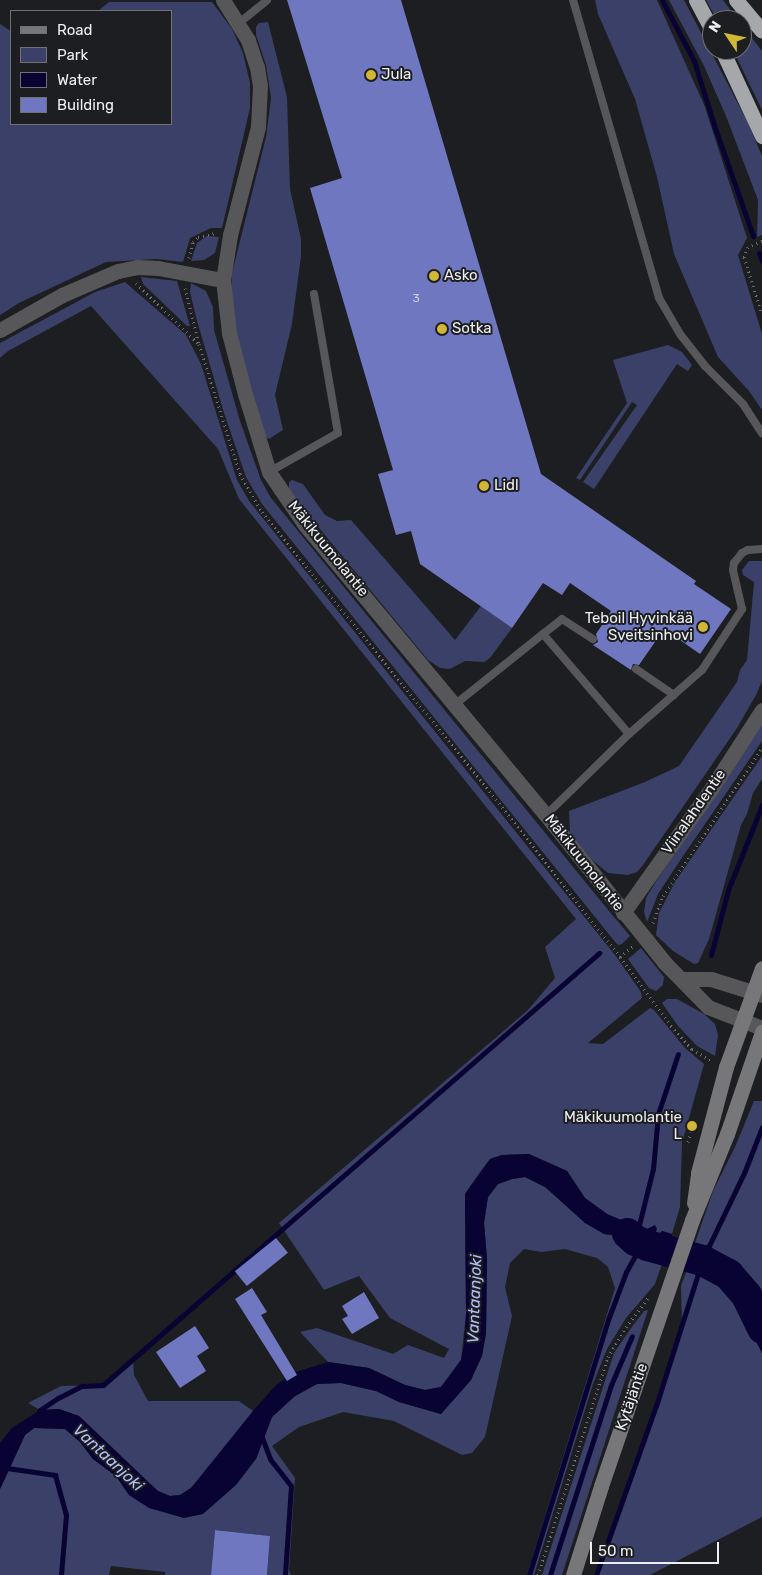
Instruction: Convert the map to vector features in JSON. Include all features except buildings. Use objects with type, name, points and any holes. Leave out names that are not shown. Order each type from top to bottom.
[{"type":"highway","points":[[696,0],[702,11]]},
{"type":"highway","points":[[736,0],[762,31]]},
{"type":"highway","points":[[727,60],[762,136]]},
{"type":"street","name":"Mäkikuumolantie","points":[[223,0],[248,40],[257,67],[260,105],[258,127],[230,235],[223,280],[229,334],[269,472],[305,525],[453,706],[546,814],[664,962],[683,979],[694,995],[708,1007],[762,1030]]},
{"type":"street","points":[[0,330],[62,295],[118,272],[137,267],[158,268],[223,280]]},
{"type":"street","name":"Viinalahdentie","points":[[624,913],[711,789],[762,710]]},
{"type":"street","name":"Kytäjäntie","points":[[692,1220],[698,1173],[712,1115],[726,1067],[743,1022],[758,993],[762,968]]},
{"type":"street","points":[[683,979],[711,979],[758,993]]},
{"type":"street","name":"Kytäjäntie","points":[[573,1575],[692,1220],[714,1170],[762,1030]]},
{"type":"lane","points":[[239,23],[267,0]]},
{"type":"lane","points":[[573,0],[659,298],[680,334],[705,366],[743,404],[762,433]]},
{"type":"lane","points":[[269,472],[338,434],[314,294]]},
{"type":"lane","points":[[546,814],[629,734],[702,670],[742,609],[733,570],[737,559],[748,550],[762,549]]},
{"type":"lane","points":[[453,706],[562,618],[593,639]]},
{"type":"lane","points":[[543,634],[629,734]]},
{"type":"lane","points":[[636,669],[674,695]]},
{"type":"path","points":[[762,241],[748,247],[744,257],[762,314]]},
{"type":"path","points":[[118,272],[132,280],[199,344]]},
{"type":"path","points":[[620,957],[652,929],[655,912],[676,874],[762,748]]},
{"type":"path","points":[[538,1575],[608,1357],[626,1327],[653,1291]]},
{"type":"green space","points":[[595,0],[657,0],[705,107],[747,238],[738,255],[762,334],[762,410],[749,391],[718,357],[674,254],[657,177],[635,99],[598,14]]},
{"type":"green space","points":[[669,0],[684,0],[702,35],[702,60],[715,60],[747,121],[762,156],[762,235],[757,237],[758,200],[726,116],[704,66]]},
{"type":"green space","points":[[706,0],[723,0],[730,10],[712,10]]},
{"type":"green space","points":[[109,2],[212,2],[232,29],[243,53],[250,83],[250,108],[222,228],[211,228],[190,238],[183,262],[156,259],[106,262],[19,303],[0,315],[0,24],[10,30],[10,125],[172,125],[172,10],[99,10]]},
{"type":"green space","points":[[268,22],[287,97],[290,189],[301,239],[301,256],[292,324],[275,395],[283,430],[269,439],[264,436],[235,331],[231,293],[232,273],[266,137],[271,98],[266,65],[256,35],[256,27],[259,23]]},
{"type":"green space","points":[[752,38],[762,51],[762,110],[738,60],[752,60]]},
{"type":"green space","points":[[207,236],[219,237],[215,253],[204,260],[191,261],[197,243]]},
{"type":"green space","points":[[141,277],[177,281],[190,326],[187,326],[143,284]]},
{"type":"green space","points":[[125,282],[186,335],[201,364],[237,480],[249,501],[615,955],[641,992],[642,998],[588,1043],[603,1044],[650,1008],[654,1010],[685,1048],[704,1064],[682,1143],[680,1207],[672,1234],[662,1231],[657,1237],[607,1214],[585,1198],[567,1171],[529,1154],[502,1155],[490,1159],[465,1194],[466,1314],[461,1360],[441,1387],[425,1390],[405,1385],[369,1368],[328,1362],[300,1332],[317,1328],[393,1354],[408,1345],[444,1358],[449,1349],[390,1318],[359,1276],[324,1290],[279,1223],[528,1010],[555,978],[545,947],[576,919],[239,499],[218,449],[91,306],[8,351],[0,358],[0,343],[95,292]]},
{"type":"green space","points":[[191,283],[206,291],[213,307],[214,330],[240,421],[261,480],[271,498],[630,936],[622,944],[616,943],[262,504],[246,477],[224,413],[196,317],[190,292]]},
{"type":"green space","points":[[668,345],[682,352],[692,365],[688,371],[677,364],[594,489],[583,482],[637,405],[632,402],[580,480],[576,478],[627,403],[613,360]]},
{"type":"green space","points":[[292,480],[303,484],[325,515],[337,521],[351,520],[455,640],[481,606],[512,628],[490,658],[484,662],[465,661],[450,669],[440,668],[428,660],[296,500],[289,489],[289,482]]},
{"type":"green space","points":[[749,561],[762,561],[762,681],[756,695],[737,728],[643,865],[637,872],[628,875],[608,873],[592,860],[570,833],[569,811],[645,782],[679,766],[737,682],[740,670],[747,660],[754,582],[743,575],[742,570]]},
{"type":"green space","points":[[762,724],[762,741],[658,894],[647,922],[644,912],[646,898]]},
{"type":"green space","points":[[762,756],[762,779],[753,793],[747,814],[741,825],[709,939],[698,963],[694,964],[673,951],[656,935],[659,913],[675,882]]},
{"type":"green space","points":[[641,948],[664,977],[663,985],[656,991],[649,988],[628,959]]},
{"type":"green space","points":[[667,999],[677,999],[704,1014],[715,1024],[718,1035],[715,1056],[697,1046],[678,1026],[662,1003]]},
{"type":"green space","points":[[754,1101],[762,1101],[762,1303],[754,1287],[716,1252],[695,1243],[713,1191],[735,1147]]},
{"type":"green space","points":[[525,1177],[545,1187],[604,1234],[621,1236],[637,1254],[664,1258],[655,1284],[626,1318],[607,1349],[593,1384],[534,1575],[527,1575],[615,1288],[608,1267],[597,1258],[565,1249],[541,1252],[524,1249],[510,1263],[505,1287],[512,1316],[485,1437],[472,1453],[462,1455],[394,1421],[343,1412],[299,1427],[272,1446],[295,1478],[289,1570],[291,1575],[267,1575],[270,1536],[215,1530],[211,1575],[165,1575],[165,1572],[111,1566],[109,1575],[0,1575],[0,1489],[25,1435],[34,1428],[65,1429],[80,1442],[93,1459],[116,1476],[129,1495],[184,1518],[256,1459],[272,1417],[295,1396],[317,1384],[341,1383],[376,1391],[399,1402],[441,1414],[471,1380],[486,1334],[487,1259],[484,1223],[488,1197],[498,1184]]},
{"type":"green space","points":[[688,1267],[722,1281],[738,1306],[762,1353],[762,1517],[650,1575],[597,1575],[682,1326],[681,1286]]},
{"type":"green space","points":[[648,1310],[562,1575],[542,1575],[614,1353],[644,1311]]},
{"type":"green space","points":[[133,1358],[134,1375],[148,1401],[239,1401],[253,1411],[208,1470],[191,1488],[180,1495],[170,1496],[158,1491],[79,1416],[59,1409],[40,1410],[28,1403],[61,1386],[103,1385]]},
{"type":"water","points":[[529,1154],[567,1171],[585,1198],[607,1214],[645,1230],[655,1225],[657,1229],[654,1236],[657,1237],[662,1231],[672,1234],[664,1258],[637,1254],[624,1248],[621,1236],[604,1234],[585,1223],[545,1187],[525,1177],[498,1184],[488,1197],[484,1223],[487,1259],[486,1334],[482,1356],[471,1380],[441,1414],[399,1402],[376,1391],[341,1383],[317,1384],[295,1396],[272,1417],[256,1459],[236,1485],[203,1514],[184,1518],[149,1508],[129,1495],[116,1476],[93,1459],[80,1442],[65,1429],[34,1428],[25,1435],[0,1489],[0,1443],[12,1428],[40,1410],[59,1409],[79,1416],[158,1491],[170,1496],[180,1495],[191,1488],[276,1385],[296,1372],[328,1362],[369,1368],[405,1385],[425,1390],[441,1387],[461,1360],[464,1345],[466,1314],[465,1194],[490,1159],[502,1155]]},
{"type":"water","points":[[695,1243],[716,1252],[735,1266],[754,1287],[762,1303],[762,1353],[738,1306],[722,1281],[688,1267]]},
{"type":"waterway","points":[[662,0],[694,61],[753,236]]},
{"type":"waterway","points":[[759,253],[762,261]]},
{"type":"waterway","points":[[711,955],[728,890],[762,805]]},
{"type":"waterway","points":[[38,1414],[40,1410],[58,1398],[82,1386],[103,1385],[599,953]]},
{"type":"waterway","points":[[637,1233],[653,1169],[658,1114],[678,1054]]},
{"type":"waterway","points":[[705,1254],[744,1173],[762,1127]]},
{"type":"waterway","name":"Vantaanjoki","points":[[627,1233],[635,1240],[647,1245],[702,1260],[728,1274],[746,1295],[762,1328]]},
{"type":"waterway","points":[[529,1575],[609,1317],[626,1272],[639,1249]]},
{"type":"waterway","points":[[596,1575],[656,1406],[700,1267]]},
{"type":"waterway","points":[[550,1575],[611,1385],[632,1336]]},
{"type":"waterway","points":[[261,1435],[270,1459],[291,1486],[285,1575]]},
{"type":"waterway","points":[[0,1467],[55,1475],[66,1515],[61,1575]]},
{"type":"place","name":"Jula","points":[[371,75]]},
{"type":"place","name":"Asko","points":[[434,276]]},
{"type":"place","name":"Sotka","points":[[442,329]]},
{"type":"place","name":"Lidl","points":[[484,486]]},
{"type":"place","name":"Teboil Hyvinkää Sveitsinhovi","points":[[703,627]]},
{"type":"place","name":"Mäkikuumolantie L","points":[[692,1126]]}]
